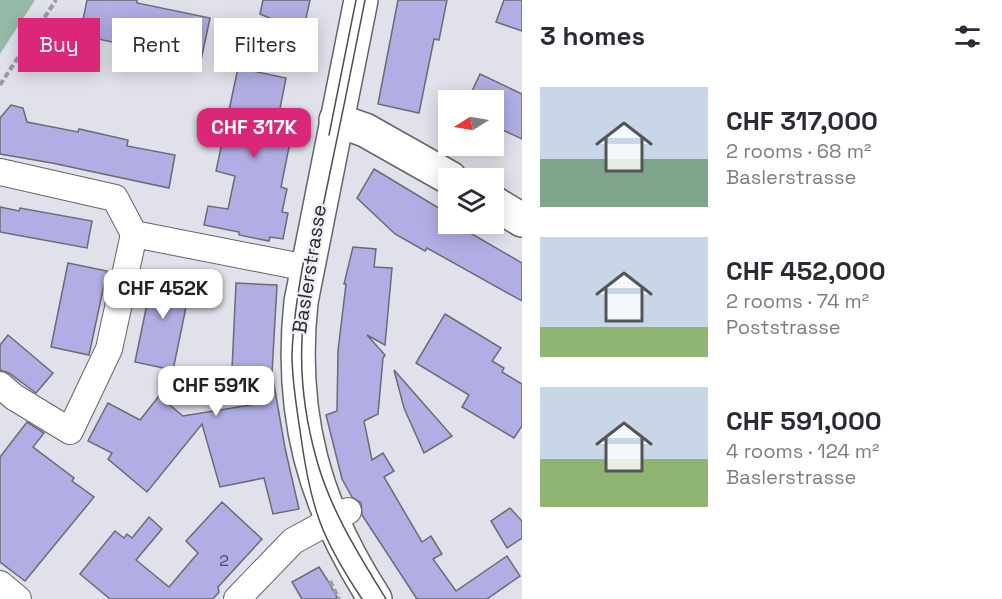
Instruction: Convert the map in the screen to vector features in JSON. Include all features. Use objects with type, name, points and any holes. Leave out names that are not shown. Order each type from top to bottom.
[{"type":"main road","name":"Baslerstrasse","points":[[361,0],[307,268],[297,339],[298,385],[302,420],[312,464],[339,515],[375,599]]},
{"type":"main road","points":[[336,120],[365,130],[438,171]]},
{"type":"main road","points":[[504,209],[522,220]]},
{"type":"street","points":[[0,172],[115,198],[134,234],[109,349],[70,431],[14,397],[0,385]]},
{"type":"street","points":[[134,234],[307,268]]},
{"type":"street","points":[[237,599],[293,541],[339,515]]},
{"type":"street","points":[[0,584],[18,599]]},
{"type":"path","points":[[0,85],[56,0]]},
{"type":"green space","points":[[0,0],[35,0],[23,18],[18,18],[18,26],[0,54]]},
{"type":"building","points":[[87,0],[137,0],[137,3],[210,18],[202,56],[202,18],[112,18],[112,42],[100,39],[100,18],[83,18]]},
{"type":"building","points":[[263,0],[310,0],[306,18],[270,18],[260,14]]},
{"type":"building","points":[[398,0],[447,0],[439,40],[434,39],[419,113],[378,104]]},
{"type":"building","points":[[504,0],[522,0],[522,31],[496,22]]},
{"type":"building","points":[[237,72],[257,72],[286,78],[275,134],[291,137],[281,187],[287,189],[282,212],[288,213],[283,239],[270,237],[269,241],[204,225],[208,206],[228,209],[235,176],[216,171]]},
{"type":"building","points":[[480,74],[522,94],[522,139],[504,131],[504,90],[473,90]]},
{"type":"building","points":[[11,105],[23,108],[27,122],[78,132],[79,129],[128,140],[127,146],[175,155],[169,188],[0,154],[0,118]]},
{"type":"building","points":[[374,169],[438,208],[438,234],[472,234],[522,263],[522,301],[427,248],[425,251],[395,234],[357,198]]},
{"type":"building","points":[[0,207],[19,211],[20,208],[92,221],[87,248],[0,232]]},
{"type":"building","points":[[353,247],[376,249],[374,267],[392,268],[385,345],[367,335],[385,355],[378,414],[364,421],[372,460],[383,453],[394,471],[384,477],[422,542],[431,536],[442,554],[433,559],[456,591],[507,556],[520,576],[487,599],[417,599],[362,515],[361,503],[352,497],[342,479],[326,415],[337,411],[338,351],[346,284],[344,284]]},
{"type":"building","points":[[68,263],[107,271],[89,355],[51,347]]},
{"type":"building","points":[[154,270],[192,278],[173,370],[135,362]]},
{"type":"building","points":[[236,283],[277,285],[272,373],[285,448],[299,509],[273,514],[264,478],[220,487],[202,424],[147,492],[108,459],[112,453],[88,441],[108,403],[140,420],[159,396],[183,416],[251,405],[245,370],[232,369]]},
{"type":"building","points":[[445,314],[501,348],[492,361],[504,368],[502,372],[522,384],[522,426],[514,438],[462,407],[469,395],[416,363]]},
{"type":"building","points":[[8,335],[53,373],[36,393],[9,373],[0,370],[0,345]]},
{"type":"building","points":[[394,370],[452,436],[424,453],[404,408]]},
{"type":"building","points":[[27,422],[44,433],[33,447],[74,478],[72,481],[94,497],[25,581],[0,562],[0,457]]},
{"type":"building","points":[[222,502],[262,539],[218,587],[219,592],[213,599],[110,599],[80,574],[115,531],[124,538],[127,534],[132,538],[149,517],[162,529],[136,560],[169,587],[198,553],[186,541]]},
{"type":"building","points":[[510,508],[522,521],[522,538],[507,548],[491,521]]},
{"type":"building","points":[[319,567],[338,599],[302,599],[292,582]]},
{"type":"tram line","points":[[329,135],[356,0]]},
{"type":"tram line","points":[[365,0],[308,282],[303,321],[302,371],[310,431],[323,479],[347,532],[386,599]]},
{"type":"tram line","points":[[304,259],[296,307],[292,355],[304,459],[313,501],[324,532],[362,599]]}]
